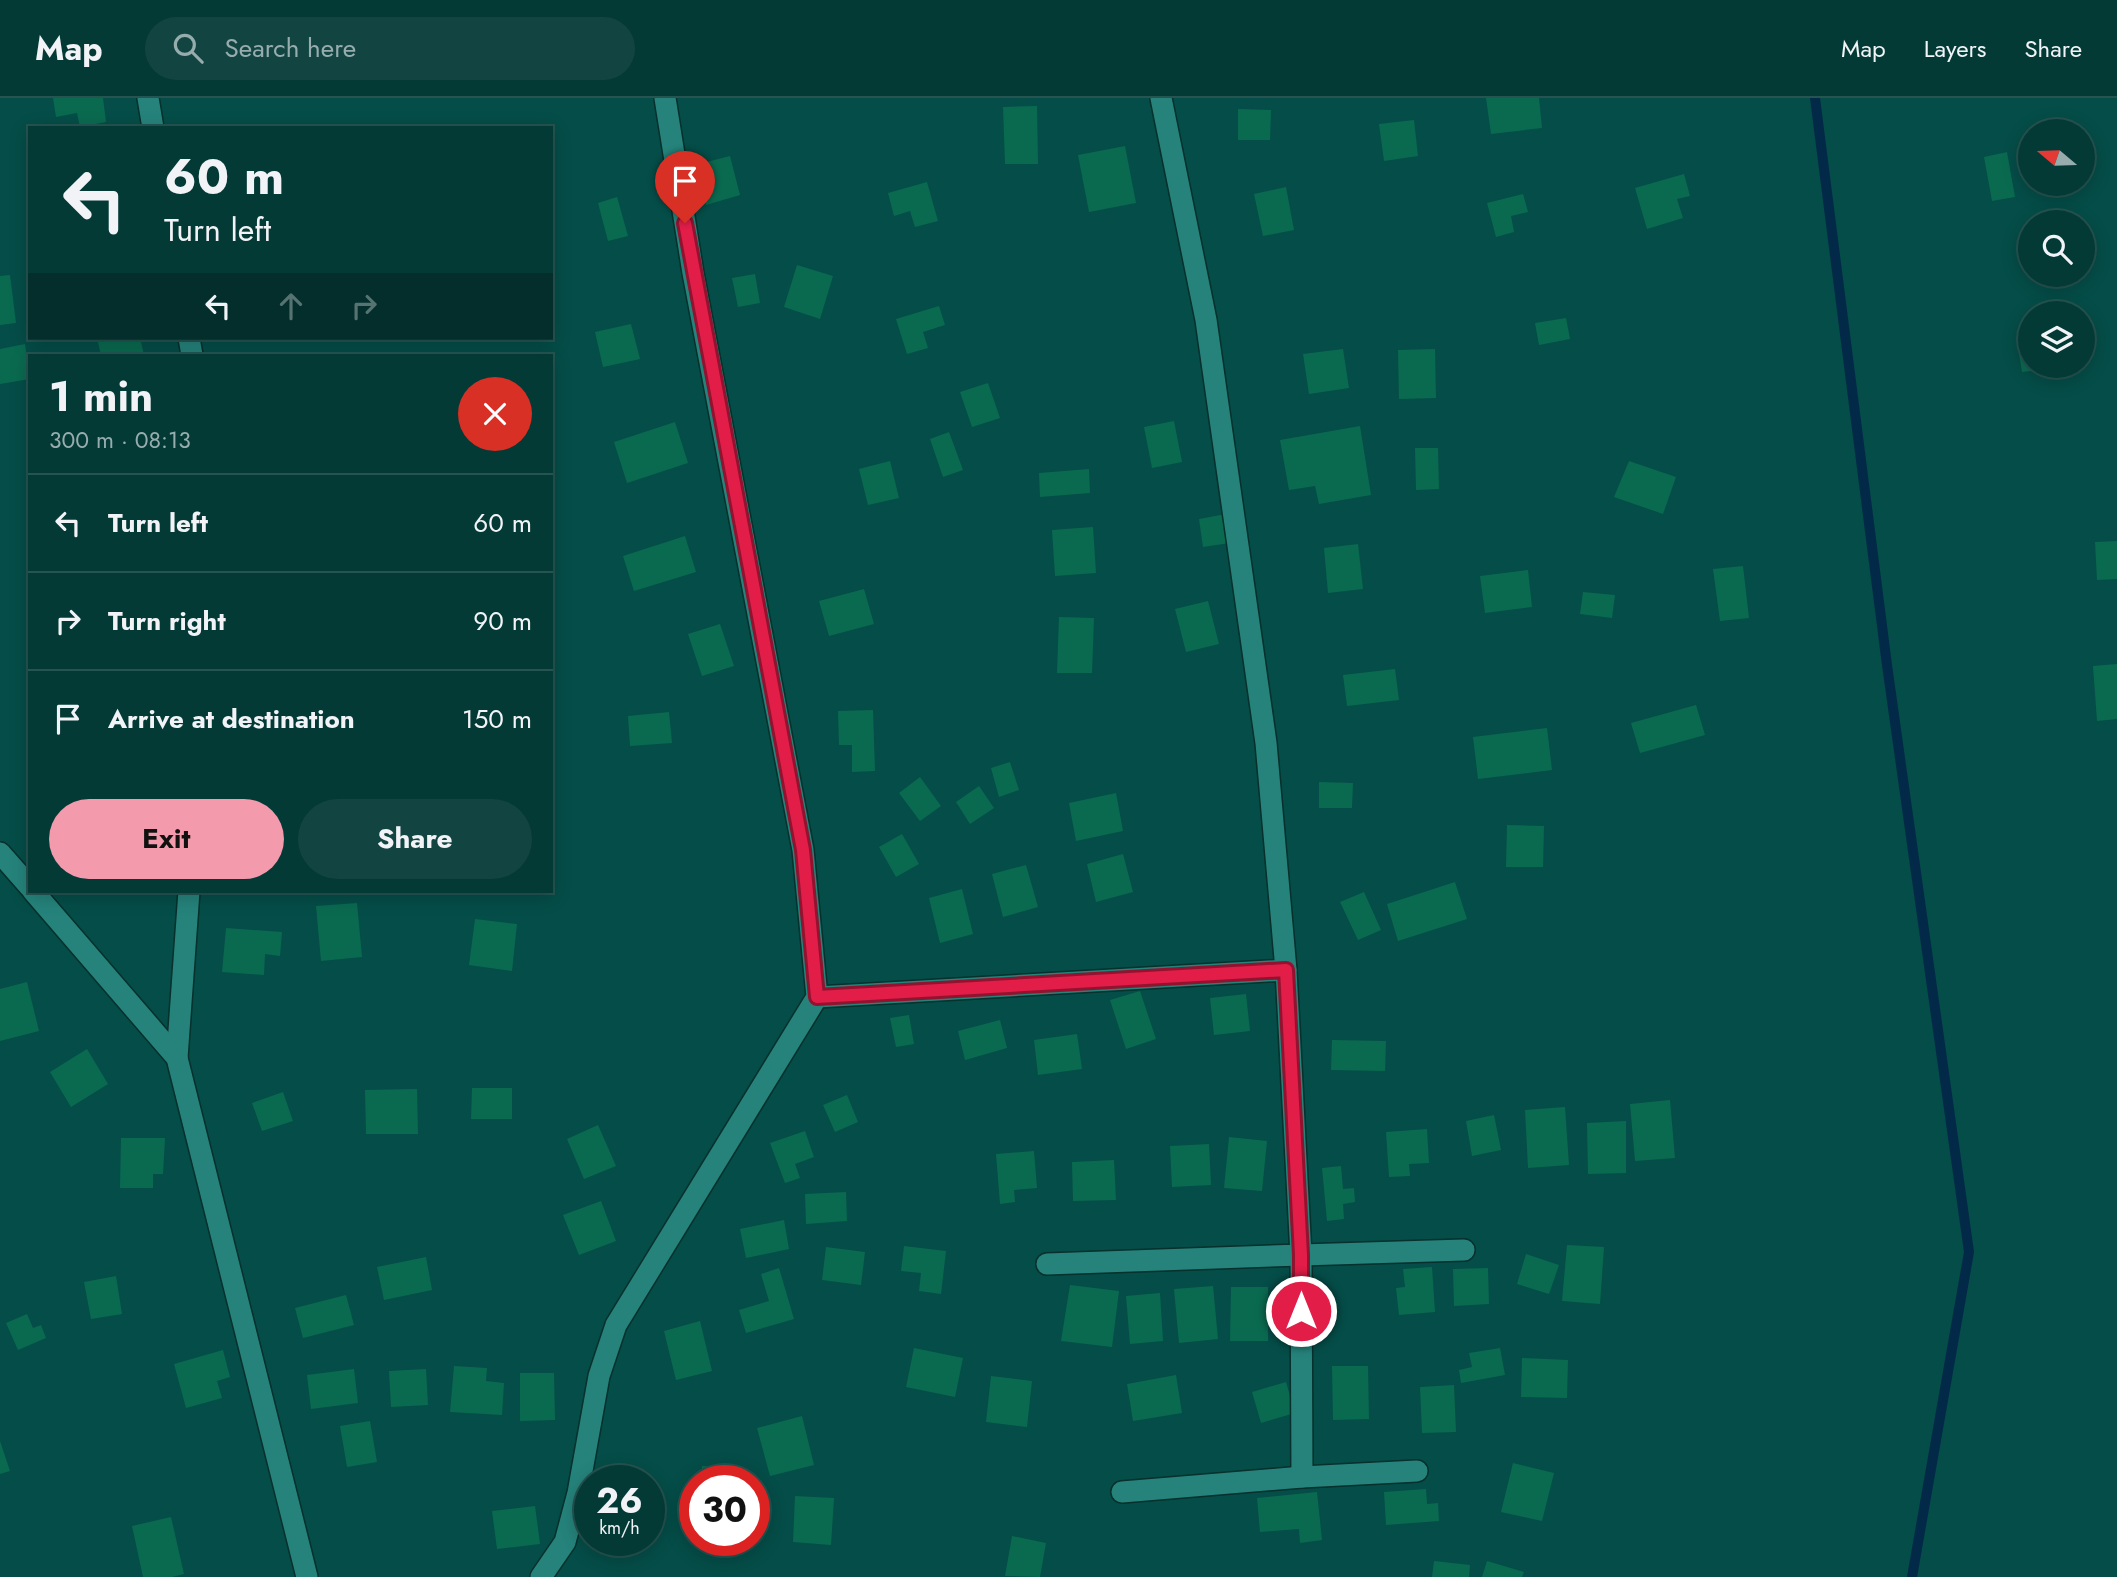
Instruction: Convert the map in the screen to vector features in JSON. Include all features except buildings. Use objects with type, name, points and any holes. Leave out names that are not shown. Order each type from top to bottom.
[{"type":"street","points":[[148,98],[153,126]]},
{"type":"street","points":[[541,1577],[565,1542],[578,1493],[599,1376],[616,1325],[817,997],[803,850],[693,272],[665,98]]},
{"type":"street","points":[[1161,98],[1206,320],[1251,622],[1266,743],[1286,970],[1301,1255],[1302,1477]]},
{"type":"street","points":[[0,853],[28,886]]},
{"type":"street","points":[[34,893],[177,1058]]},
{"type":"street","points":[[190,893],[177,1058],[307,1577]]},
{"type":"street","points":[[817,997],[1286,970]]},
{"type":"street","points":[[1047,1264],[1464,1250]]},
{"type":"street","points":[[1122,1492],[1302,1477],[1417,1471]]},
{"type":"waterway","points":[[1815,98],[1887,665],[1969,1252],[1912,1577]]},
{"type":"route","points":[[685,223],[803,850],[817,997],[1286,970],[1301,1255],[1301,1311]]}]
